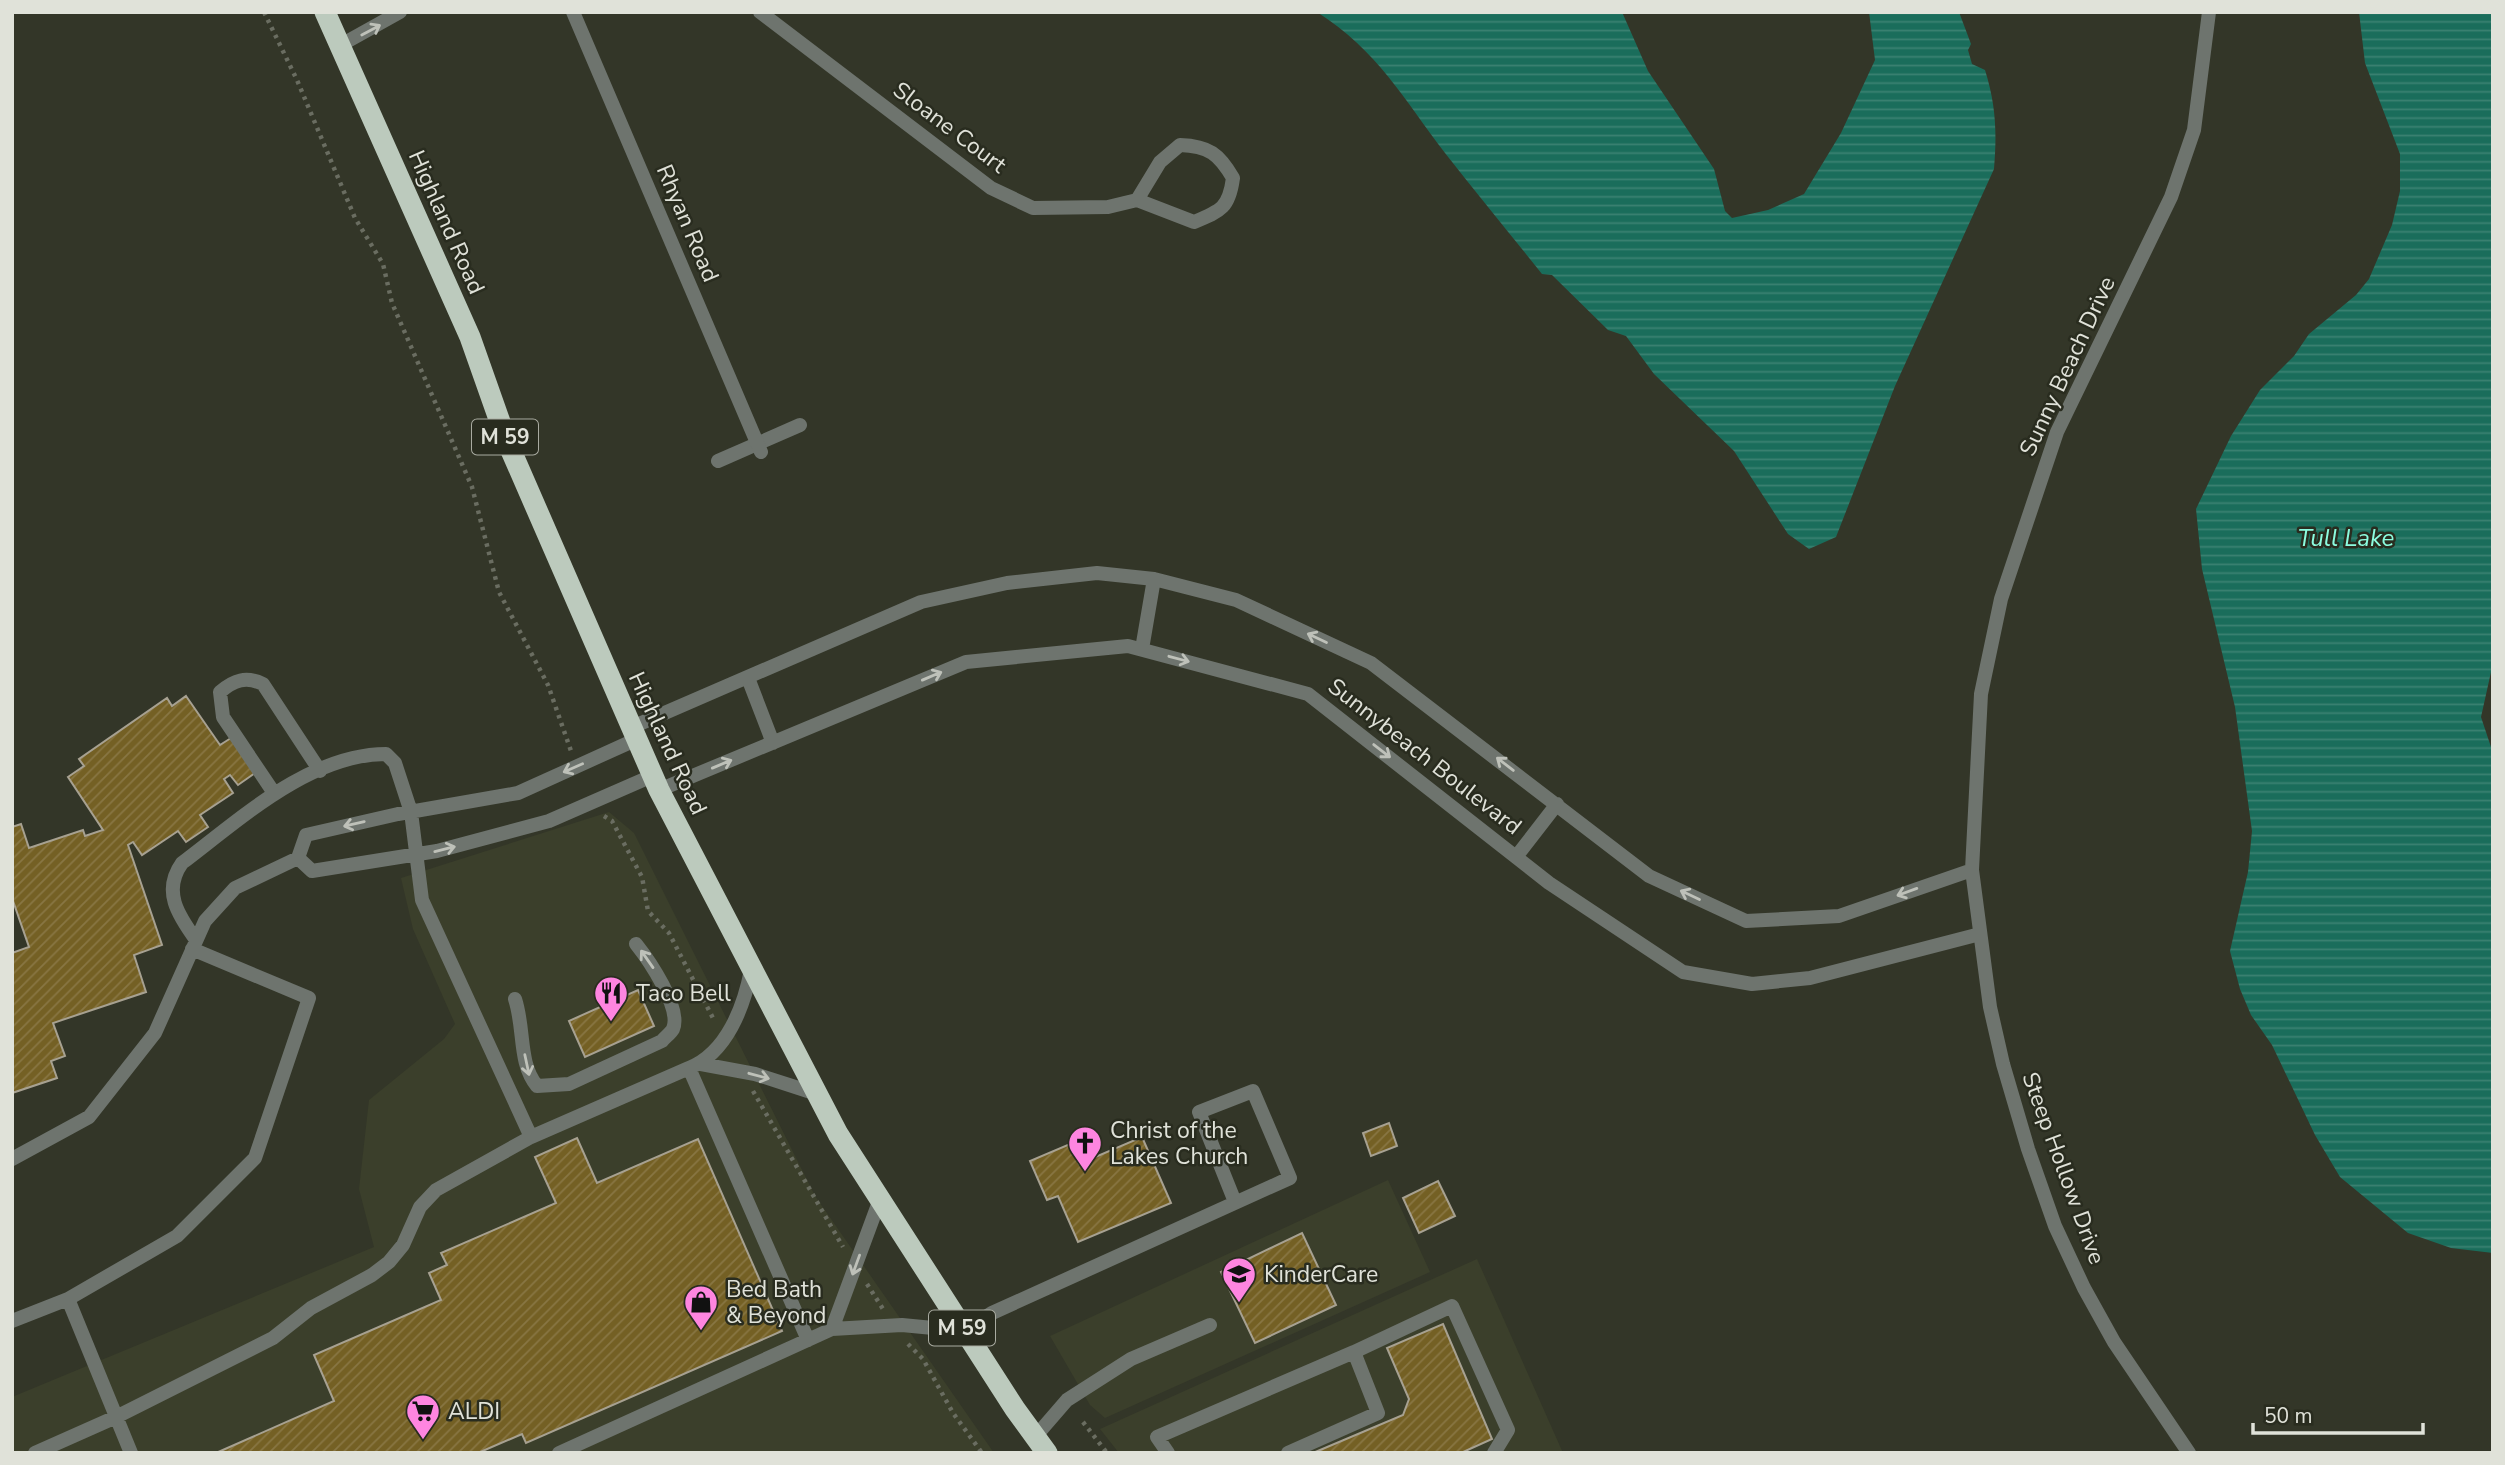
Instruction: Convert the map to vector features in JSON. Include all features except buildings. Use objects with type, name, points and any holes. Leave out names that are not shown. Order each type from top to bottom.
[{"type":"highway","name":"Highland Road","points":[[325,12],[470,337],[506,439],[632,734],[656,783],[751,970],[817,1094],[879,1202],[1041,1445]]},
{"type":"street","points":[[340,46],[400,12]]},
{"type":"street","name":"Rhyan Road","points":[[573,12],[759,448]]},
{"type":"street","name":"Sloane Court","points":[[760,12],[991,188],[1033,208],[1108,207],[1137,200]]},
{"type":"street","name":"Sunny Beach Drive","points":[[1972,870],[1981,694],[2001,598],[2056,432],[2171,197],[2194,130],[2209,12]]},
{"type":"street","points":[[1180,145],[1201,146],[1223,160],[1233,178],[1230,199],[1218,212],[1194,222],[1137,200],[1160,162],[1180,145]]},
{"type":"street","points":[[718,460],[759,448],[800,425]]},
{"type":"street","name":"Sunnybeach Boulevard","points":[[1972,870],[1839,916],[1746,921],[1649,876],[1371,663],[1236,600],[1154,579],[1097,573],[1007,583],[921,602],[748,678],[519,793],[411,812],[306,835],[298,858],[312,871],[419,854],[549,821],[773,743],[966,662],[1128,646],[1308,694],[1549,883],[1683,972],[1752,984],[1810,978],[1980,934]]},
{"type":"street","points":[[1142,649],[1154,579]]},
{"type":"street","points":[[748,678],[773,743]]},
{"type":"street","points":[[274,793],[223,717],[220,692],[237,681],[254,680],[263,684],[320,771]]},
{"type":"street","points":[[12,1321],[68,1299],[177,1236],[255,1158],[309,998],[194,945],[176,905],[172,877],[182,863],[274,793],[358,756],[386,754],[395,763],[411,812],[419,854],[422,900],[531,1137]]},
{"type":"street","name":"Sunnybeach Boulevard","points":[[1516,857],[1557,804]]},
{"type":"street","points":[[12,1159],[89,1117],[155,1033],[205,921],[235,888],[298,858]]},
{"type":"street","name":"Steep Hollow Drive","points":[[1972,870],[1990,1007],[2003,1064],[2028,1149],[2055,1226],[2084,1288],[2114,1342],[2189,1453]]},
{"type":"street","points":[[515,999],[523,1021],[527,1074],[537,1086],[569,1084],[662,1041],[673,1030],[674,1017],[669,1001],[650,961],[636,944]]},
{"type":"street","points":[[35,1453],[116,1417],[273,1338],[311,1307],[372,1276],[389,1262],[403,1245],[420,1207],[436,1190],[531,1137],[695,1066],[728,1032],[744,1006],[751,970]]},
{"type":"street","points":[[695,1066],[755,1074],[817,1094]]},
{"type":"street","points":[[695,1066],[808,1339]]},
{"type":"street","points":[[559,1453],[832,1329],[902,1325],[964,1331],[992,1313],[1290,1178],[1253,1091],[1199,1112],[1235,1202]]},
{"type":"street","points":[[832,1329],[879,1202]]},
{"type":"street","points":[[68,1299],[131,1453]]},
{"type":"street","points":[[1168,1453],[1157,1437],[1452,1307],[1508,1430],[1494,1453]]},
{"type":"street","points":[[1041,1445],[1067,1400],[1131,1359],[1210,1325]]},
{"type":"street","points":[[1288,1453],[1378,1413],[1354,1352]]},
{"type":"path","points":[[1083,1422],[1107,1453]]},
{"type":"shaded area","points":[[609,812],[634,833],[815,1196],[994,1453],[12,1453],[12,1397],[374,1247],[359,1189],[369,1100],[444,1039],[455,1024],[413,929],[401,878]]},
{"type":"shaded area","name":"KinderCare","points":[[1388,1180],[1430,1272],[1105,1418],[1090,1405],[1050,1336]]},
{"type":"shaded area","points":[[1477,1259],[1563,1453],[1119,1453],[1100,1429]]},
{"type":"water","points":[[1317,12],[1622,12],[1648,71],[1714,169],[1725,211],[1732,218],[1768,210],[1804,194],[1841,133],[1875,60],[1869,12],[1959,12],[1971,44],[1968,50],[1972,64],[1985,70],[1991,95],[1995,131],[1994,169],[1895,386],[1836,537],[1809,549],[1788,534],[1734,451],[1654,374],[1626,336],[1608,330],[1552,275],[1542,274],[1445,153],[1388,76],[1357,43]]},
{"type":"water","name":"Tull Lake","points":[[2359,12],[2493,12],[2493,663],[2481,717],[2493,753],[2493,1253],[2451,1248],[2408,1233],[2340,1177],[2315,1135],[2272,1045],[2251,1015],[2240,989],[2230,951],[2248,872],[2252,831],[2235,707],[2202,569],[2196,509],[2231,436],[2260,390],[2294,356],[2309,334],[2356,295],[2369,279],[2392,225],[2400,191],[2400,154],[2365,63]]},
{"type":"place","name":"Taco Bell","points":[[611,1023]]},
{"type":"place","name":"Christ of the Lakes Church","points":[[1085,1173]]},
{"type":"place","name":"KinderCare","points":[[1239,1304]]},
{"type":"place","name":"Bed Bath & Beyond","points":[[701,1332]]},
{"type":"place","name":"ALDI","points":[[423,1441]]}]
